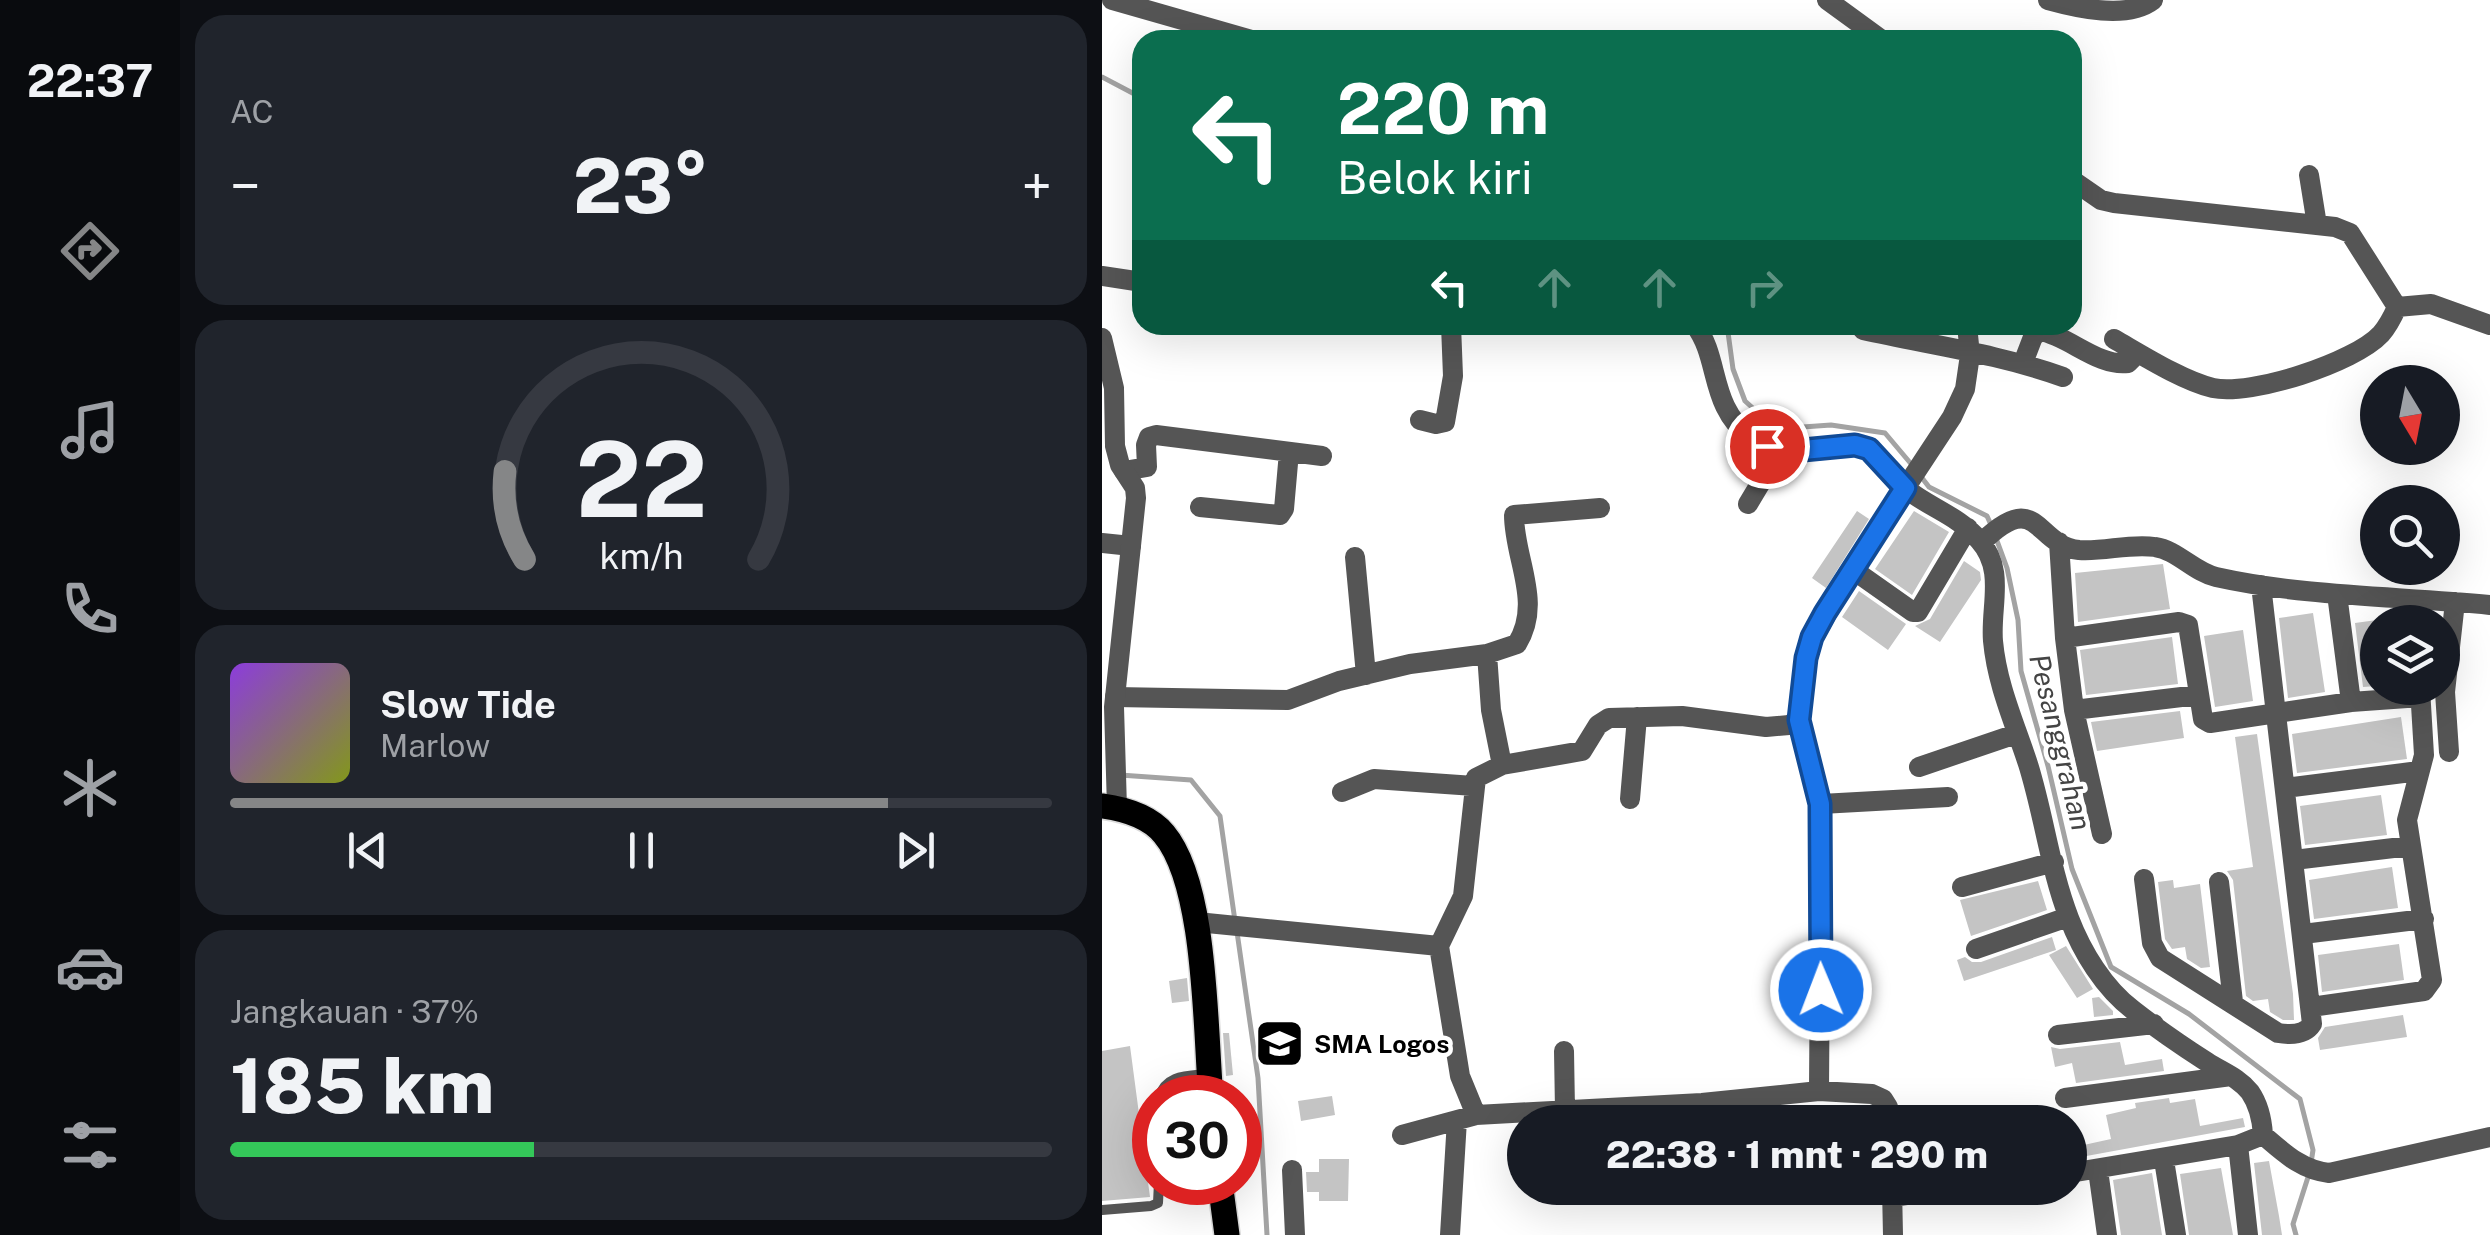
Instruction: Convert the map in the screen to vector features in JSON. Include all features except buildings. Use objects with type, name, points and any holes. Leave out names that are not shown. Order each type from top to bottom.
[{"type":"main road","points":[[1112,802],[1156,825],[1167,837],[1208,922],[1210,1075]]},
{"type":"main road","points":[[1223,1205],[1228,1235]]},
{"type":"street","points":[[1112,0],[1217,30]]},
{"type":"street","points":[[1827,0],[1868,30]]},
{"type":"street","points":[[2048,0],[2096,9],[2135,9],[2153,0]]},
{"type":"street","points":[[2310,175],[2318,225]]},
{"type":"street","points":[[2082,187],[2100,200],[2114,203],[2335,227],[2350,234],[2390,319]]},
{"type":"street","points":[[1102,276],[1132,280]]},
{"type":"street","points":[[2114,339],[2210,387],[2231,390],[2265,387],[2336,361],[2390,319],[2431,304],[2490,325]]},
{"type":"street","points":[[1420,420],[1446,422],[1452,376],[1451,335]]},
{"type":"street","points":[[1702,335],[1718,394],[1751,438],[1781,449],[1855,445],[1869,449],[1980,535],[1995,573],[1994,644],[2005,700],[2027,761],[2068,916],[2086,954],[2113,992],[2211,1065],[2233,1076],[2251,1093],[2262,1115],[2263,1134],[2296,1162],[2320,1172],[2490,1138]]},
{"type":"street","points":[[1886,335],[2022,363],[2063,377]]},
{"type":"street","points":[[1820,1091],[1820,804],[1799,720],[1806,658],[1812,637],[1852,569],[1952,417],[1965,389],[1970,354],[1968,335]]},
{"type":"street","points":[[2022,363],[2036,335]]},
{"type":"street","points":[[2056,335],[2116,364],[2128,363],[2138,352]]},
{"type":"street","points":[[1102,338],[1114,388],[1108,430],[1136,498],[1110,704],[1114,750],[1112,802]]},
{"type":"street","points":[[1124,470],[1147,467],[1146,445],[1156,435],[1322,456]]},
{"type":"street","points":[[1748,504],[1781,449]]},
{"type":"street","points":[[1200,508],[1280,515],[1284,509],[1290,452]]},
{"type":"street","points":[[1110,704],[1275,701],[1410,664],[1487,654],[1517,644],[1530,601],[1514,515],[1600,508]]},
{"type":"street","points":[[1852,569],[1912,612],[1918,612],[1980,535],[2022,517],[2076,550],[2157,547],[2210,576],[2260,586],[2490,605]]},
{"type":"street","points":[[2059,542],[2074,710],[2102,834]]},
{"type":"street","points":[[1102,543],[1131,546]]},
{"type":"street","points":[[1355,557],[1366,675]]},
{"type":"street","points":[[2144,879],[2152,942],[2160,958],[2278,1033],[2289,1035],[2309,1028],[2311,1007],[2303,934],[2260,586]]},
{"type":"street","points":[[2337,594],[2351,702]]},
{"type":"street","points":[[2411,599],[2412,605]]},
{"type":"street","points":[[2449,752],[2445,692],[2455,602]]},
{"type":"street","points":[[2065,638],[2179,622],[2188,625],[2203,719],[2210,724],[2360,701]]},
{"type":"street","points":[[1487,654],[1502,765]]},
{"type":"street","points":[[2074,710],[2198,695]]},
{"type":"street","points":[[2311,1007],[2424,991],[2432,980],[2407,820],[2424,755],[2422,705]]},
{"type":"street","points":[[1450,1235],[1466,1117],[1439,946],[1464,896],[1476,778],[1502,765],[1576,754],[1598,725],[1609,718],[1682,716],[1766,727],[1799,720]]},
{"type":"street","points":[[1630,798],[1637,718]]},
{"type":"street","points":[[1919,768],[2016,734]]},
{"type":"street","points":[[2285,788],[2419,771]]},
{"type":"street","points":[[1342,792],[1374,779],[1474,786]]},
{"type":"street","points":[[1820,804],[1948,797]]},
{"type":"street","points":[[2294,860],[2410,846]]},
{"type":"street","points":[[1962,887],[2054,862]]},
{"type":"street","points":[[2219,882],[2233,1002]]},
{"type":"street","points":[[1976,949],[2068,916]]},
{"type":"street","points":[[2303,934],[2424,918]]},
{"type":"street","points":[[1208,922],[1439,946]]},
{"type":"street","points":[[2058,1035],[2154,1024]]},
{"type":"street","points":[[1564,1051],[1565,1105]]},
{"type":"street","points":[[2065,1098],[2233,1076]]},
{"type":"street","points":[[1732,1105],[1820,1091],[1872,1094],[1887,1105]]},
{"type":"street","points":[[1402,1134],[1466,1117],[1507,1114]]},
{"type":"street","points":[[2087,1172],[2238,1145],[2263,1134]]},
{"type":"street","points":[[2238,1145],[2248,1235]]},
{"type":"street","points":[[2164,1160],[2176,1235]]},
{"type":"street","points":[[1292,1170],[1294,1235]]},
{"type":"street","points":[[2098,1170],[2107,1235]]},
{"type":"street","points":[[1892,1205],[1893,1235]]},
{"type":"lane","points":[[1102,1210],[1153,1205]]},
{"type":"waterway","name":"Pesanggrahan","points":[[1102,77],[1132,93]]},
{"type":"waterway","name":"Pesanggrahan","points":[[1728,335],[1733,369],[1745,401],[1776,429],[1831,425],[1885,433],[1912,465]]},
{"type":"waterway","name":"Pesanggrahan","points":[[1919,474],[1929,487],[1987,516],[1992,527]]},
{"type":"waterway","name":"Pesanggrahan","points":[[1996,538],[2018,620],[2021,671],[2072,869],[2111,967],[2189,1014],[2300,1099],[2313,1150],[2311,1163]]},
{"type":"waterway","points":[[1120,775],[1191,780],[1220,816],[1235,921]]},
{"type":"waterway","points":[[1237,932],[1258,1078],[1267,1235]]},
{"type":"waterway","name":"Pesanggrahan","points":[[2296,1235],[2293,1224],[2309,1174]]},
{"type":"place","name":"SMA Logos","points":[[1279,1044]]},
{"type":"route","points":[[1767,446],[1803,450],[1855,445],[1869,449],[1905,488],[1825,613],[1806,658],[1799,720],[1820,804],[1821,990]]}]
